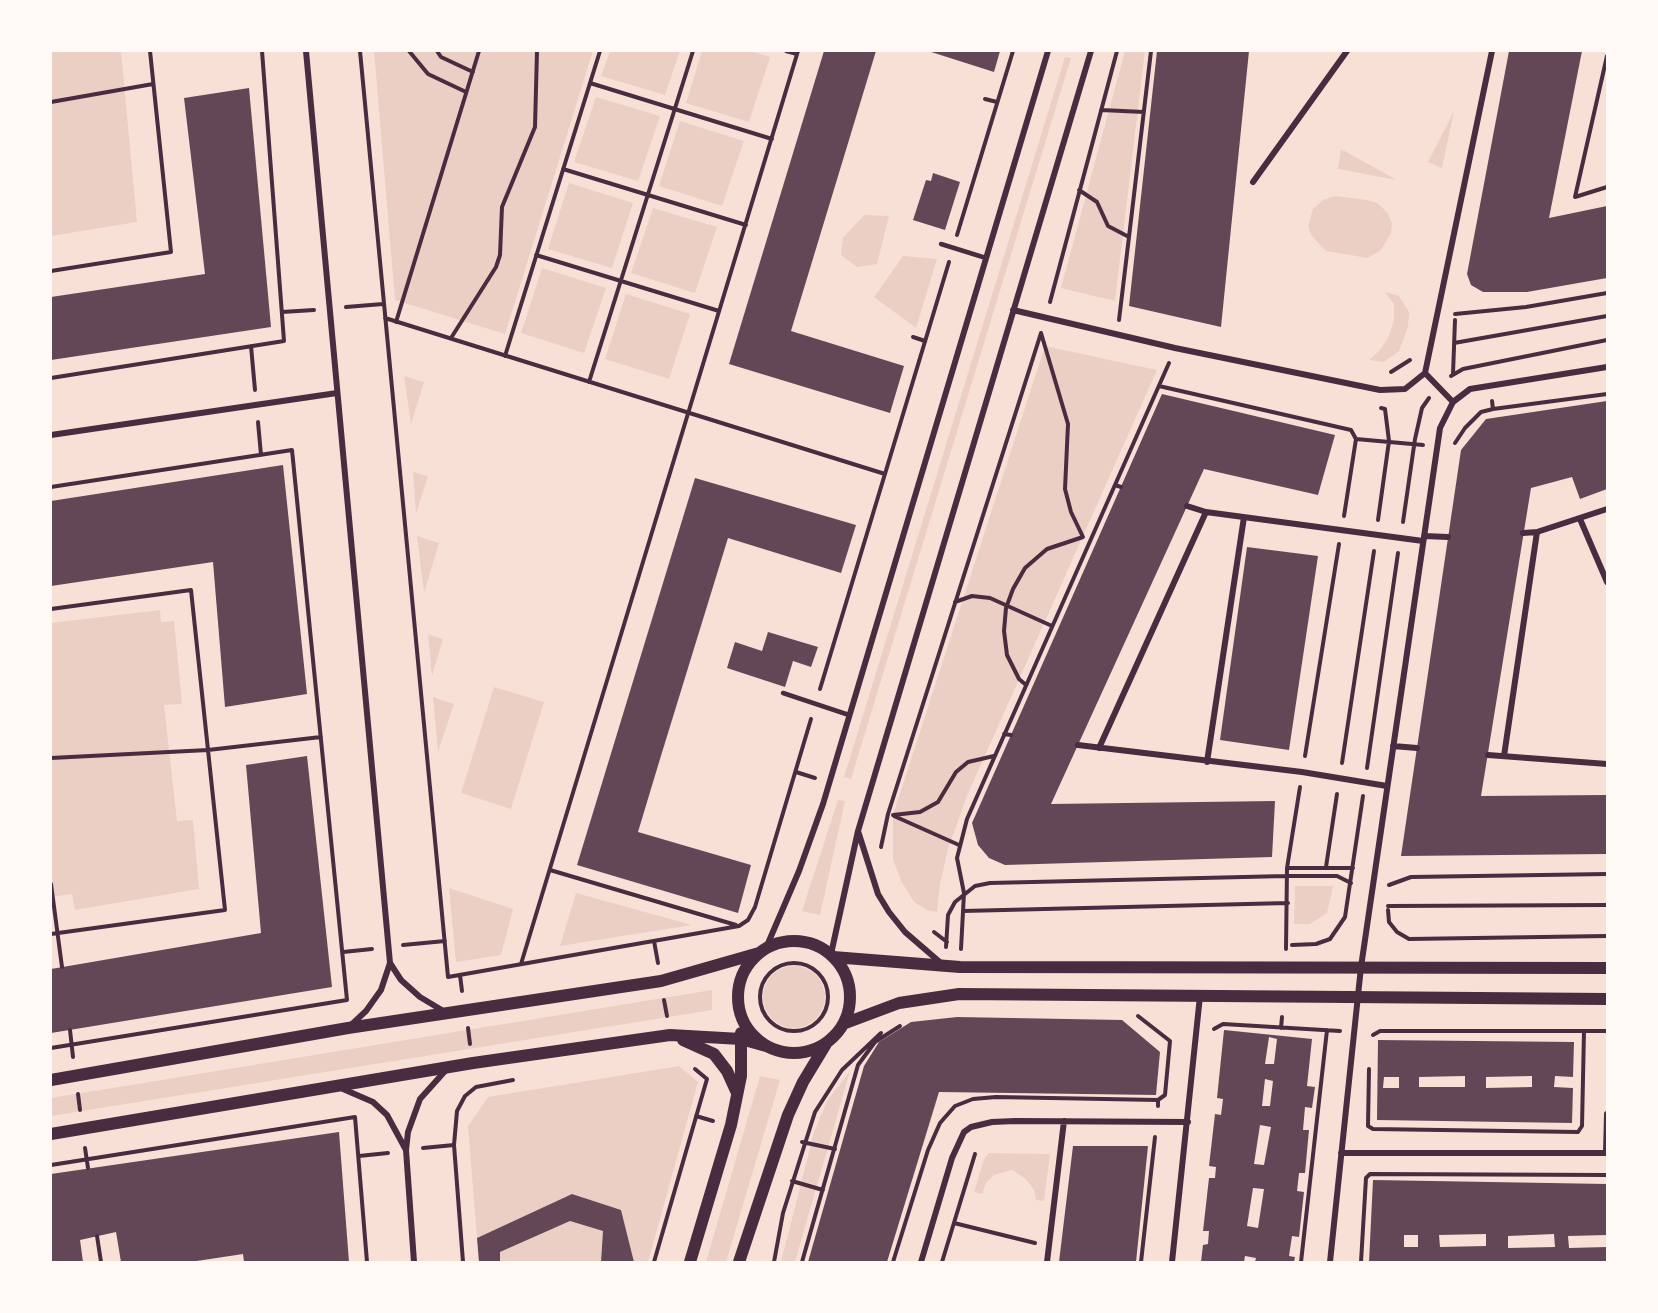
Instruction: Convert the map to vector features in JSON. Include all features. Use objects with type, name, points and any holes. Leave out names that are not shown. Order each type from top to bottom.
[{"type":"main road","points":[[51,1080],[348,1028],[661,981],[779,943],[800,941],[821,948],[832,956],[844,972],[850,993],[850,1003],[843,1024],[827,1042],[803,1082],[788,1115],[739,1262]]},
{"type":"main road","points":[[690,1262],[731,1125],[741,1076],[738,992],[740,980],[745,969],[763,950]]},
{"type":"main road","points":[[832,956],[945,966],[1607,968]]},
{"type":"main road","points":[[843,1024],[899,1003],[959,994],[1607,999]]},
{"type":"main road","points":[[740,1012],[750,1032],[766,1046]]},
{"type":"main road","points":[[51,1134],[333,1086],[670,1035],[741,1039],[796,1053],[810,1051],[827,1042]]},
{"type":"main road","points":[[670,1035],[714,1054],[727,1071],[737,1093]]},
{"type":"street","points":[[306,51],[390,963],[381,990],[366,1011],[348,1028]]},
{"type":"street","points":[[763,950],[799,871],[849,715],[1048,51]]},
{"type":"street","points":[[832,956],[858,831],[1091,51]]},
{"type":"street","points":[[1253,182],[1347,51]]},
{"type":"street","points":[[1013,310],[1175,348],[1380,390],[1405,389],[1425,373],[1492,51]]},
{"type":"street","points":[[1330,1262],[1361,967],[1440,428],[1453,402],[1470,389],[1607,367]]},
{"type":"street","points":[[1425,373],[1453,402]]},
{"type":"street","points":[[51,435],[337,393]]},
{"type":"street","points":[[1186,506],[1206,512],[1244,518],[1401,538],[1448,537]]},
{"type":"street","points":[[1523,533],[1537,532],[1607,509]]},
{"type":"street","points":[[1099,748],[1206,512]]},
{"type":"street","points":[[1207,762],[1244,518]]},
{"type":"street","points":[[1580,519],[1607,582]]},
{"type":"street","points":[[1504,756],[1537,532]]},
{"type":"street","points":[[1078,745],[1302,772],[1387,786]]},
{"type":"street","points":[[1393,746],[1417,748]]},
{"type":"street","points":[[1488,755],[1607,764]]},
{"type":"street","points":[[858,831],[878,894],[889,912],[905,932],[945,966]]},
{"type":"street","points":[[390,963],[401,980],[420,997],[447,1013]]},
{"type":"street","points":[[1172,1262],[1200,996]]},
{"type":"street","points":[[414,1262],[406,1150],[412,1115],[420,1099],[448,1068]]},
{"type":"street","points":[[333,1086],[354,1092],[373,1102],[387,1115],[406,1150]]},
{"type":"street","points":[[1341,1153],[1606,1153],[1607,1114]]},
{"type":"street","points":[[1047,1262],[1064,1121]]},
{"type":"street","points":[[921,1262],[952,1158],[964,1132],[971,1127],[992,1122],[1188,1122]]},
{"type":"lane","points":[[941,244],[986,258]]},
{"type":"lane","points":[[783,693],[849,715]]},
{"type":"path","points":[[51,271],[171,252],[150,51]]},
{"type":"path","points":[[51,378],[284,341],[262,51]]},
{"type":"path","points":[[360,51],[448,977],[739,926],[748,920],[754,908],[1013,51]]},
{"type":"path","points":[[409,51],[428,74],[466,92]]},
{"type":"path","points":[[437,51],[441,57],[473,72]]},
{"type":"path","points":[[396,322],[479,52],[473,51]]},
{"type":"path","points":[[450,339],[496,267],[500,255],[502,207],[535,127],[537,51]]},
{"type":"path","points":[[505,356],[600,51]]},
{"type":"path","points":[[589,382],[693,51]]},
{"type":"path","points":[[521,964],[798,53],[786,51]]},
{"type":"path","points":[[884,858],[881,848],[954,603],[1041,333],[1117,51]]},
{"type":"path","points":[[1119,320],[1151,51]]},
{"type":"path","points":[[1607,56],[1575,198],[1607,187]]},
{"type":"path","points":[[590,83],[772,139]]},
{"type":"path","points":[[51,102],[153,84]]},
{"type":"path","points":[[985,99],[997,102]]},
{"type":"path","points":[[1101,110],[1144,112]]},
{"type":"path","points":[[563,169],[746,225]]},
{"type":"path","points":[[1079,190],[1098,202],[1108,226],[1129,237]]},
{"type":"path","points":[[536,255],[719,311]]},
{"type":"path","points":[[1455,314],[1526,307],[1607,293]]},
{"type":"path","points":[[1049,304],[1061,306]]},
{"type":"path","points":[[1454,343],[1607,316]]},
{"type":"path","points":[[1108,317],[1131,322]]},
{"type":"path","points":[[385,318],[885,474]]},
{"type":"path","points":[[1041,333],[1068,424],[1065,489],[1071,512],[1083,537]]},
{"type":"path","points":[[913,337],[925,341]]},
{"type":"path","points":[[1275,946],[1316,944],[1330,939],[1345,917],[1414,444],[1422,408],[1438,387],[1463,369],[1607,340]]},
{"type":"path","points":[[961,952],[964,893],[957,858],[959,845],[994,756],[1175,348]]},
{"type":"path","points":[[1389,373],[1410,361],[1412,349]]},
{"type":"path","points":[[1487,364],[1493,409]]},
{"type":"path","points":[[1159,386],[1351,430],[1356,439],[1287,868],[1286,946]]},
{"type":"path","points":[[1453,447],[1465,428],[1481,412],[1607,394]]},
{"type":"path","points":[[1356,439],[1414,444]]},
{"type":"path","points":[[51,487],[292,450],[347,1000],[51,1048]]},
{"type":"path","points":[[1115,485],[1121,487]]},
{"type":"path","points":[[1026,685],[1019,679],[1007,655],[1004,631],[1008,604],[1021,575],[1047,549],[1083,537],[1091,540]]},
{"type":"path","points":[[51,609],[191,590],[225,910],[51,934]]},
{"type":"path","points":[[954,603],[972,596],[1008,604],[1052,626]]},
{"type":"path","points":[[1004,734],[1011,735]]},
{"type":"path","points":[[51,758],[208,750],[321,737]]},
{"type":"path","points":[[891,815],[920,812],[938,802],[956,772],[968,762],[994,756]]},
{"type":"path","points":[[891,815],[959,845]]},
{"type":"path","points":[[1287,868],[1352,868]]},
{"type":"path","points":[[550,870],[739,926]]},
{"type":"path","points":[[1391,885],[1412,877],[1607,874]]},
{"type":"path","points":[[947,942],[948,915],[955,902],[975,886],[990,883],[1337,876],[1350,883]]},
{"type":"path","points":[[1392,878],[1388,906],[1389,922],[1397,932],[1409,939],[1607,936]]},
{"type":"path","points":[[51,884],[62,968]]},
{"type":"path","points":[[963,911],[1288,903]]},
{"type":"path","points":[[1388,906],[1607,905]]},
{"type":"path","points":[[926,926],[961,952],[972,952]]},
{"type":"path","points":[[796,963],[815,971],[822,979],[827,988],[826,1009],[812,1026],[789,1031],[769,1020],[760,999],[767,977],[776,969],[796,963]]},
{"type":"path","points":[[1136,1014],[1170,1041],[1165,1095],[1158,1100],[1141,1262]]},
{"type":"path","points":[[774,1262],[792,1181],[815,1112],[829,1086],[870,1042],[904,1021],[875,1042],[858,1065],[802,1262]]},
{"type":"path","points":[[1213,1036],[1214,1029],[1223,1024],[1373,1033],[1607,1031]]},
{"type":"path","points":[[70,1030],[88,1168]]},
{"type":"path","points":[[1301,1262],[1327,1030]]},
{"type":"path","points":[[1370,1067],[1368,1126],[1373,1129],[1578,1132],[1582,1126],[1584,1031]]},
{"type":"path","points":[[1370,1044],[1373,1033]]},
{"type":"path","points":[[654,1262],[707,1079],[692,1066]]},
{"type":"path","points":[[463,1262],[454,1144],[457,1111],[465,1096],[476,1087],[515,1079]]},
{"type":"path","points":[[51,1165],[355,1117],[367,1262]]},
{"type":"path","points":[[1143,1140],[1154,1140]]},
{"type":"path","points":[[942,1262],[977,1150]]},
{"type":"path","points":[[1361,1262],[1366,1178],[1370,1174],[1607,1175]]},
{"type":"path","points":[[792,1181],[823,1190]]},
{"type":"path","points":[[954,1223],[1049,1246]]},
{"type":"path","points":[[97,1236],[101,1262]]},
{"type":"shaded area","points":[[51,51],[121,51],[137,222],[51,236]]},
{"type":"shaded area","points":[[374,51],[593,51],[505,334],[395,300]]},
{"type":"shaded area","points":[[610,51],[680,51],[665,95],[601,76]]},
{"type":"shaded area","points":[[702,51],[751,51],[770,57],[749,122],[686,103]]},
{"type":"shaded area","points":[[1125,51],[1145,51],[1115,301],[1061,288]]},
{"type":"shaded area","points":[[1065,57],[1071,58],[851,779],[844,777]]},
{"type":"shaded area","points":[[596,97],[660,116],[638,181],[574,162]]},
{"type":"shaded area","points":[[1454,111],[1442,168],[1428,162]]},
{"type":"shaded area","points":[[680,121],[744,141],[722,206],[659,186]]},
{"type":"shaded area","points":[[1341,149],[1397,180],[1338,169]]},
{"type":"shaded area","points":[[569,183],[633,203],[612,268],[548,249]]},
{"type":"shaded area","points":[[1335,196],[1377,203],[1387,212],[1392,223],[1391,233],[1381,250],[1368,258],[1326,251],[1311,235],[1308,226],[1313,209],[1323,200]]},
{"type":"shaded area","points":[[653,208],[717,227],[695,293],[631,273]]},
{"type":"shaded area","points":[[864,215],[889,216],[877,264],[857,267],[841,255],[843,238]]},
{"type":"shaded area","points":[[903,256],[937,259],[916,328],[874,297]]},
{"type":"shaded area","points":[[542,268],[606,288],[584,353],[521,333]]},
{"type":"shaded area","points":[[1385,292],[1399,296],[1409,312],[1408,327],[1399,351],[1384,362],[1369,360],[1380,350],[1389,336],[1394,320],[1394,304]]},
{"type":"shaded area","points":[[626,294],[690,314],[669,379],[605,359]]},
{"type":"shaded area","points":[[1045,346],[1157,370],[967,796],[948,849],[940,884],[937,912],[927,910],[914,902],[901,881],[893,859],[893,815]]},
{"type":"shaded area","points":[[404,376],[424,382],[411,424]]},
{"type":"shaded area","points":[[413,472],[428,476],[416,514]]},
{"type":"shaded area","points":[[417,536],[439,543],[424,593]]},
{"type":"shaded area","points":[[160,610],[161,622],[174,621],[182,704],[164,705],[177,821],[193,820],[199,889],[75,910],[72,894],[51,897],[51,623]]},
{"type":"shaded area","points":[[428,634],[443,639],[432,676]]},
{"type":"shaded area","points":[[494,687],[544,702],[511,809],[461,793]]},
{"type":"shaded area","points":[[433,697],[454,704],[438,752]]},
{"type":"shaded area","points":[[838,800],[845,801],[820,915],[802,911]]},
{"type":"shaded area","points":[[1295,886],[1333,886],[1327,913],[1310,924],[1294,924]]},
{"type":"shaded area","points":[[449,888],[513,909],[501,955],[456,962]]},
{"type":"shaded area","points":[[576,893],[692,925],[560,946]]},
{"type":"shaded area","points":[[788,966],[800,966],[816,975],[823,985],[825,997],[823,1009],[816,1019],[800,1028],[788,1028],[777,1023],[768,1014],[763,1003],[763,991],[768,980],[777,971]]},
{"type":"shaded area","points":[[712,990],[712,1010],[51,1116],[51,1098]]},
{"type":"shaded area","points":[[679,1066],[698,1082],[648,1262],[634,1262],[621,1210],[572,1194],[477,1238],[468,1126],[488,1097]]},
{"type":"shaded area","points":[[850,1071],[795,1262],[781,1262],[814,1132],[827,1101]]},
{"type":"shaded area","points":[[760,1076],[780,1080],[726,1262],[706,1262]]},
{"type":"shaded area","points":[[989,1153],[1050,1154],[1044,1201],[1036,1200],[1034,1190],[1026,1179],[1012,1170],[994,1175],[986,1183],[982,1194],[974,1192],[984,1159]]},
{"type":"shaded area","points":[[570,1221],[603,1231],[601,1262],[500,1262],[500,1252]]},
{"type":"building","points":[[824,51],[876,51],[791,331],[904,366],[890,413],[729,364]]},
{"type":"building","points":[[928,51],[1000,51],[994,72]]},
{"type":"building","points":[[1157,51],[1249,51],[1221,327],[1129,306]]},
{"type":"building","points":[[1509,51],[1582,51],[1549,218],[1607,206],[1607,278],[1527,292],[1483,292],[1471,285],[1467,274]]},
{"type":"building","points":[[249,88],[271,327],[51,360],[51,297],[205,274],[184,98]]},
{"type":"building","points":[[933,173],[960,182],[945,230],[913,220],[926,180],[931,181]]},
{"type":"building","points":[[1162,394],[1335,435],[1318,495],[1204,469],[1051,804],[1275,801],[1272,857],[1005,865],[989,858],[978,845],[972,823]]},
{"type":"building","points":[[1607,401],[1607,489],[1580,499],[1572,477],[1531,488],[1481,796],[1607,795],[1607,854],[1401,856],[1461,450],[1486,419]]},
{"type":"building","points":[[283,465],[307,694],[225,707],[213,562],[51,586],[51,501]]},
{"type":"building","points":[[695,478],[856,525],[841,573],[728,538],[660,759],[638,832],[751,865],[738,913],[577,865]]},
{"type":"building","points":[[1247,547],[1318,556],[1289,750],[1220,740]]},
{"type":"building","points":[[768,632],[818,647],[811,667],[793,661],[785,687],[727,668],[735,642],[762,651]]},
{"type":"building","points":[[307,756],[332,987],[51,1033],[51,969],[261,933],[246,765]]},
{"type":"building","points":[[957,1017],[1122,1020],[1160,1052],[1156,1095],[939,1092],[887,1262],[808,1262],[864,1066],[879,1042],[911,1022]]},
{"type":"building","points":[[1224,1030],[1312,1039],[1307,1086],[1315,1087],[1312,1108],[1305,1107],[1303,1130],[1309,1130],[1305,1173],[1299,1173],[1297,1191],[1304,1192],[1299,1237],[1292,1236],[1289,1256],[1295,1257],[1294,1262],[1255,1262],[1256,1258],[1245,1256],[1244,1262],[1201,1262],[1203,1245],[1208,1244],[1209,1231],[1203,1231],[1209,1178],[1215,1178],[1216,1167],[1209,1166],[1215,1114],[1221,1115],[1223,1099],[1217,1098]],"holes":[[[1269,1037],[1277,1039],[1274,1064],[1265,1064]],[[1265,1079],[1273,1081],[1270,1106],[1262,1106]],[[1260,1125],[1271,1127],[1264,1165],[1254,1164]],[[1253,1188],[1264,1189],[1258,1228],[1247,1226]]]},
{"type":"building","points":[[1378,1040],[1574,1042],[1573,1077],[1555,1076],[1554,1087],[1573,1088],[1572,1123],[1377,1120]],"holes":[[[1465,1076],[1465,1087],[1419,1087],[1419,1077]],[[1532,1076],[1532,1087],[1486,1088],[1486,1077]],[[1384,1077],[1399,1077],[1399,1088],[1383,1088]]]},
{"type":"building","points":[[339,1132],[349,1262],[244,1262],[243,1254],[190,1262],[121,1262],[116,1232],[80,1240],[83,1262],[51,1262],[51,1174]]},
{"type":"building","points":[[1073,1146],[1148,1146],[1136,1262],[1059,1262]]},
{"type":"building","points":[[1373,1180],[1607,1184],[1607,1235],[1568,1236],[1569,1248],[1607,1247],[1607,1262],[1369,1262]],"holes":[[[1486,1234],[1486,1246],[1440,1247],[1439,1235]],[[1554,1234],[1555,1247],[1508,1248],[1508,1236]],[[1404,1235],[1418,1235],[1418,1247],[1404,1247]]]},
{"type":"building","points":[[572,1194],[621,1210],[634,1262],[601,1262],[603,1231],[570,1221],[500,1252],[500,1262],[479,1262],[477,1238]]}]
